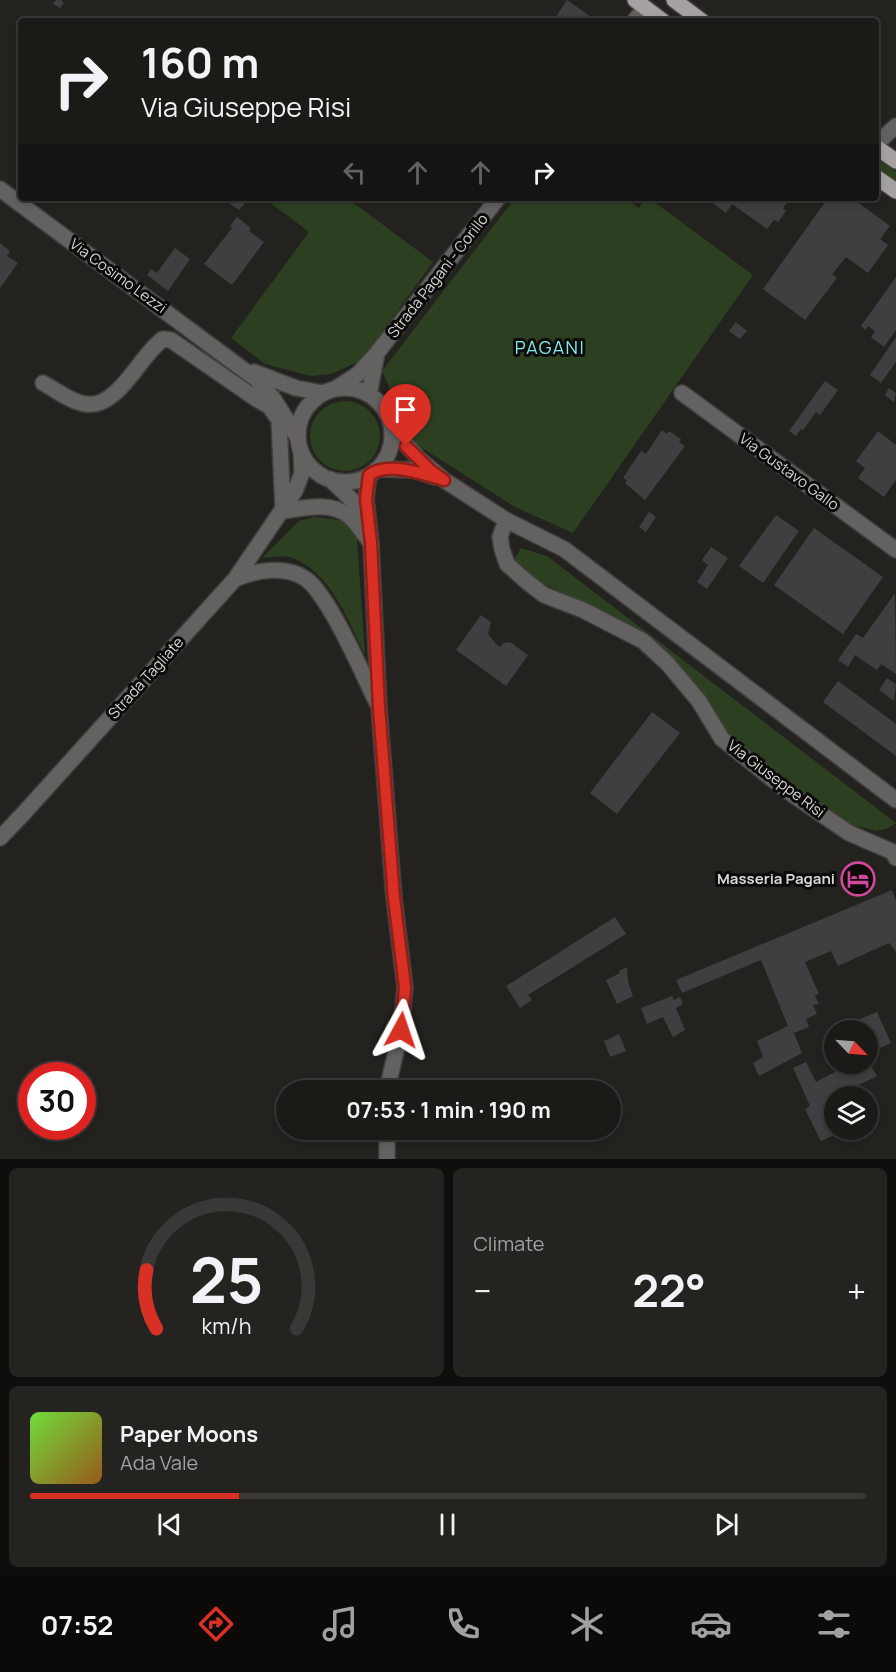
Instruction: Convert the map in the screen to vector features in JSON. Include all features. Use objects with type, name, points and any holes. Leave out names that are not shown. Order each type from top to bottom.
[{"type":"main road","points":[[674,0],[698,18]]},
{"type":"main road","points":[[640,4],[659,18]]},
{"type":"main road","points":[[879,148],[896,161]]},
{"type":"main road","points":[[879,179],[896,192]]},
{"type":"street","points":[[879,143],[896,126]]},
{"type":"street","name":"Via Cosimo Lezzi","points":[[0,189],[256,379],[273,398],[300,445]]},
{"type":"street","name":"Strada Pagani - Corillo","points":[[300,445],[299,425],[312,401],[358,374],[378,353],[496,201]]},
{"type":"street","name":"Via Cosimo Lezzi","points":[[43,383],[88,405],[107,399],[120,390],[152,346],[163,339],[171,340],[268,405],[279,420],[283,511]]},
{"type":"street","name":"Strada Pagani - Corillo","points":[[369,394],[378,353]]},
{"type":"street","name":"Via Cosimo Lezzi","points":[[236,363],[269,379],[296,388],[328,391]]},
{"type":"street","points":[[300,445],[308,463],[317,473],[343,482],[357,480],[373,472],[386,457],[391,443],[392,428],[388,415],[380,404],[369,394],[358,390],[346,388],[328,391]]},
{"type":"street","name":"Via Gustavo Gallo","points":[[682,393],[896,550]]},
{"type":"street","points":[[392,428],[418,458],[444,480],[506,520],[564,549],[896,800]]},
{"type":"street","name":"Strada Tagliate","points":[[0,838],[235,579],[295,491],[302,473],[300,445]]},
{"type":"street","points":[[373,472],[414,470],[444,480]]},
{"type":"street","points":[[373,472],[366,499],[371,543],[379,708],[394,898],[405,987],[401,1030],[389,1080]]},
{"type":"street","points":[[330,479],[358,506],[371,543]]},
{"type":"street","points":[[283,511],[312,506],[333,508],[348,515],[371,543]]},
{"type":"street","name":"Via Giuseppe Risi","points":[[506,520],[500,537],[502,549],[507,564],[526,582],[544,595],[583,610],[643,641],[667,663],[699,701],[722,739],[786,790],[849,833],[895,853]]},
{"type":"street","points":[[235,579],[248,573],[274,571],[290,572],[306,580],[326,601],[379,708]]},
{"type":"street","points":[[387,1140],[387,1159]]},
{"type":"green space","points":[[879,159],[896,172],[896,182],[879,169]]},
{"type":"green space","points":[[268,201],[351,201],[433,262],[362,360],[331,374],[311,376],[265,364],[231,338],[309,232]]},
{"type":"green space","points":[[513,201],[629,201],[639,208],[643,201],[653,201],[753,275],[573,533],[515,507],[419,446],[410,434],[382,371]]},
{"type":"green space","points":[[345,401],[358,404],[370,411],[377,423],[380,436],[377,449],[370,461],[358,468],[345,471],[332,468],[320,461],[313,449],[310,436],[313,423],[320,411],[332,404]]},
{"type":"green space","points":[[315,517],[339,520],[351,525],[357,539],[365,655],[336,598],[316,573],[290,557],[262,558],[299,521]]},
{"type":"green space","points":[[521,548],[547,556],[896,823],[877,831],[853,825],[752,758],[725,732],[685,673],[585,604],[544,584],[520,566],[515,558]]},
{"type":"building","points":[[56,0],[64,3],[60,8],[53,4]]},
{"type":"building","points":[[567,0],[593,18],[555,18]]},
{"type":"building","points":[[226,201],[246,201],[239,210]]},
{"type":"building","points":[[710,201],[789,201],[783,208],[786,211],[778,222],[774,220],[767,229],[732,204],[726,213]]},
{"type":"building","points":[[826,201],[856,201],[890,226],[880,239],[888,245],[868,273],[846,257],[832,274],[837,278],[805,320],[763,289]]},
{"type":"building","points":[[237,217],[251,228],[249,231],[264,242],[232,285],[204,264],[232,228],[230,226]]},
{"type":"building","points":[[0,243],[10,251],[7,256],[18,263],[0,288]]},
{"type":"building","points":[[175,248],[190,259],[168,291],[147,275],[151,269],[157,273]]},
{"type":"building","points":[[896,277],[896,330],[884,347],[871,337],[875,331],[868,326],[866,330],[861,326]]},
{"type":"building","points":[[736,322],[747,331],[740,339],[729,331]]},
{"type":"building","points":[[896,337],[896,362],[881,383],[870,375]]},
{"type":"building","points":[[825,381],[838,390],[820,415],[816,412],[796,436],[789,431]]},
{"type":"building","points":[[889,388],[896,393],[894,402],[885,395]]},
{"type":"building","points":[[662,430],[667,434],[669,431],[681,439],[679,442],[685,446],[645,500],[625,483],[627,480],[623,478],[641,451],[646,454]]},
{"type":"building","points":[[878,431],[896,445],[896,480],[884,497],[858,478],[865,468],[856,461]]},
{"type":"building","points":[[649,512],[656,517],[646,532],[639,527]]},
{"type":"building","points":[[776,515],[799,531],[763,583],[739,566]]},
{"type":"building","points":[[814,528],[883,577],[843,634],[774,585]]},
{"type":"building","points":[[711,547],[728,558],[707,589],[697,582],[708,565],[702,560]]},
{"type":"building","points":[[895,593],[896,674],[881,664],[877,670],[855,655],[848,667],[838,660],[856,634],[863,638]]},
{"type":"building","points":[[481,615],[491,622],[488,634],[496,644],[500,647],[503,643],[510,642],[528,655],[506,686],[456,650]]},
{"type":"building","points":[[887,678],[896,684],[894,701],[879,690]]},
{"type":"building","points":[[838,681],[896,724],[896,756],[823,702]]},
{"type":"building","points":[[652,712],[680,733],[617,814],[590,793]]},
{"type":"building","points":[[892,890],[896,901],[896,952],[889,943],[838,966],[831,951],[805,962],[819,994],[815,995],[819,1004],[813,1005],[817,1014],[806,1019],[809,1027],[794,1033],[802,1053],[759,1076],[753,1063],[763,1057],[757,1041],[788,1026],[761,960],[682,993],[676,980]]},
{"type":"building","points":[[615,917],[626,934],[528,995],[532,1000],[520,1008],[506,986]]},
{"type":"building","points":[[627,967],[628,981],[633,996],[617,1004],[606,980]]},
{"type":"building","points":[[672,996],[674,1000],[680,997],[683,1004],[676,1008],[685,1030],[673,1037],[663,1017],[647,1024],[641,1008]]},
{"type":"building","points":[[877,1012],[891,1043],[878,1049],[878,1020],[858,1020]]},
{"type":"building","points":[[619,1034],[626,1051],[610,1057],[604,1041]]},
{"type":"building","points":[[806,1062],[816,1082],[831,1074],[876,1074],[877,1076],[857,1086],[824,1086],[824,1140],[821,1141],[805,1109],[810,1106],[793,1068]]},
{"type":"place","name":"Masseria Pagani","points":[[858,879]]},
{"type":"district","name":"PAGANI","points":[[550,348]]},
{"type":"route","points":[[401,1030],[405,987],[394,898],[379,708],[369,514],[366,499],[369,475],[377,469],[414,470],[444,480],[430,470],[406,446]]}]
